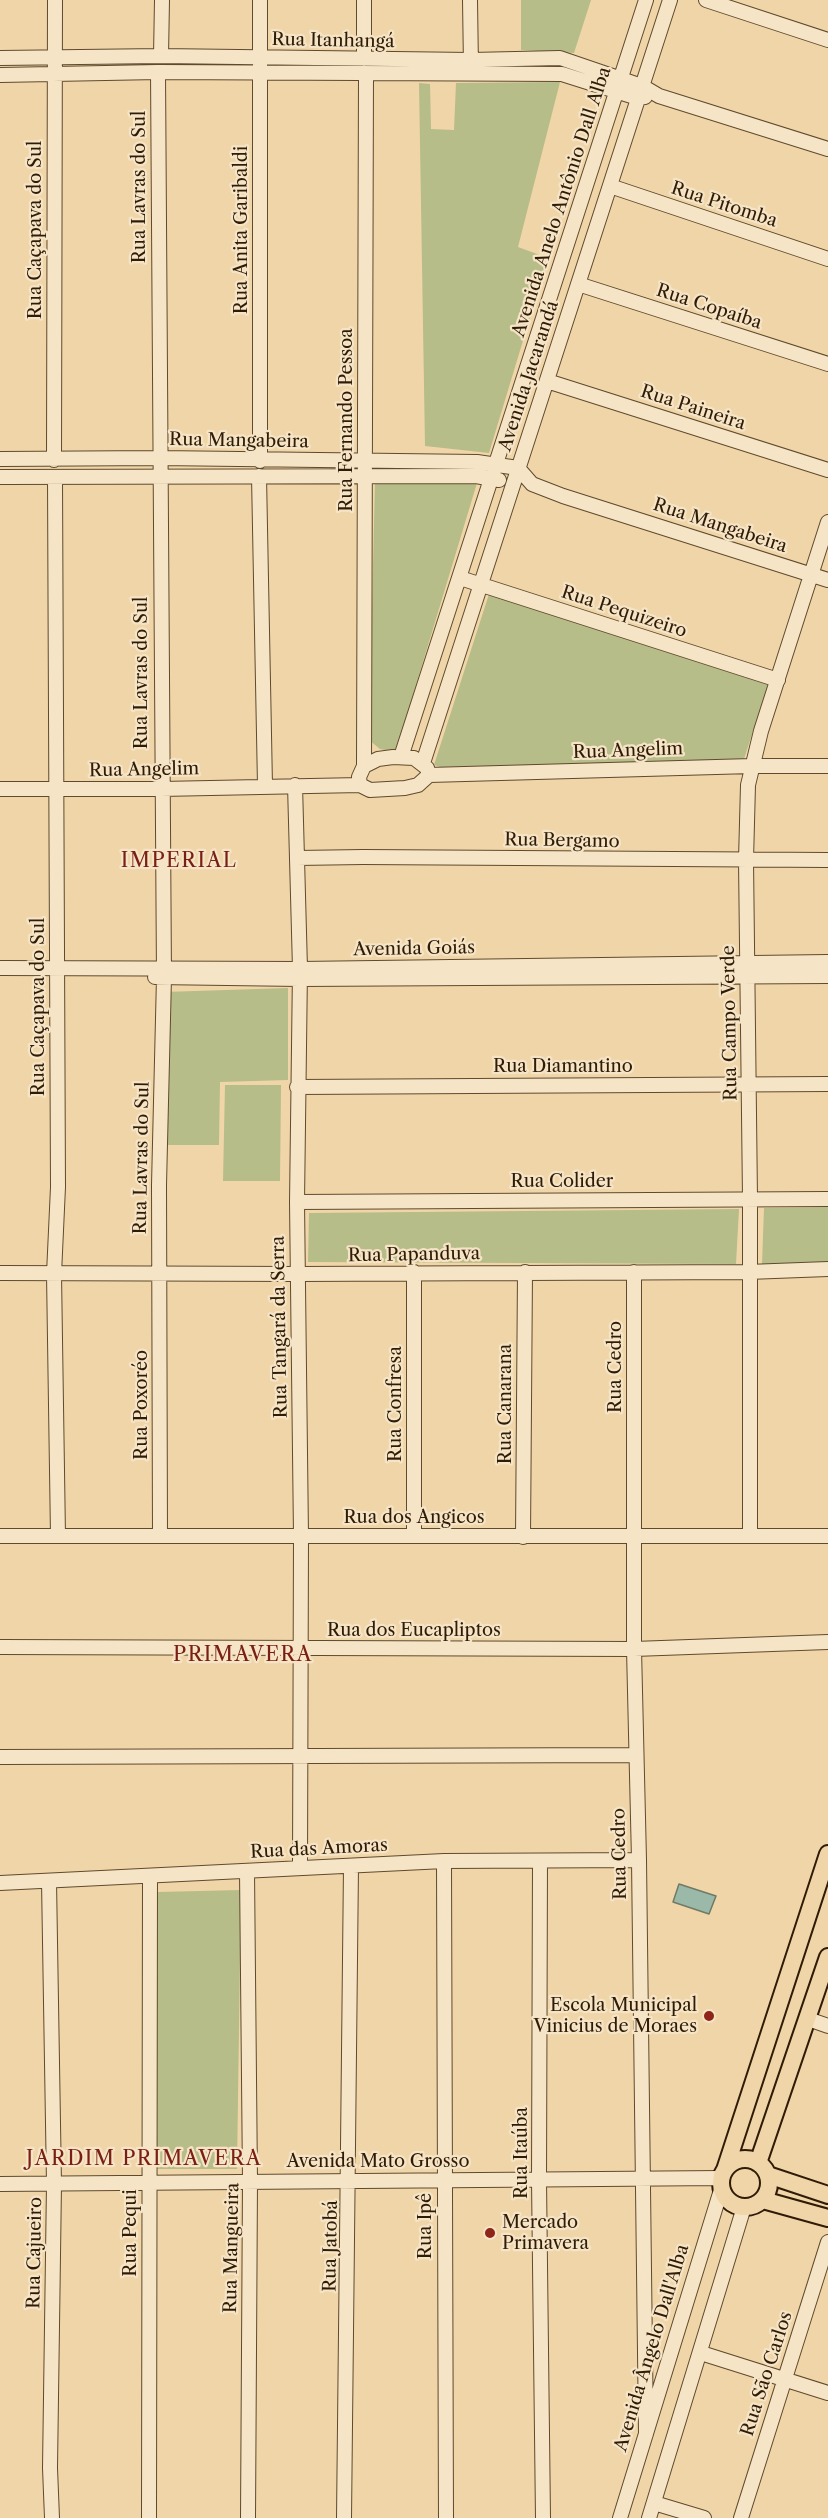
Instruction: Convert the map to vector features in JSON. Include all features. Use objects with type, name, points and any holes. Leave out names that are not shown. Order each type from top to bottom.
[{"type":"main road","name":"Avenida Ângelo Dall'Alba","points":[[722,2180],[828,1854]]},
{"type":"main road","points":[[828,1957],[763,2169],[769,2183],[763,2200],[755,2206],[744,2207],[730,2203],[722,2180],[735,2162],[741,2160],[763,2169],[828,2195]]},
{"type":"main road","points":[[763,2200],[828,2218]]},
{"type":"street","name":"Rua Caçapava do Sul","points":[[54,460],[55,0]]},
{"type":"street","points":[[161,56],[162,0]]},
{"type":"street","name":"Rua Anita Garibaldi","points":[[260,0],[260,461]]},
{"type":"street","points":[[364,0],[364,59]]},
{"type":"street","points":[[470,0],[471,75]]},
{"type":"street","name":"Avenida Anelo Antônio Dall Alba","points":[[401,757],[646,0]]},
{"type":"street","name":"Avenida Jacarandá","points":[[426,769],[513,482],[670,0]]},
{"type":"street","points":[[706,0],[828,40]]},
{"type":"street","name":"Rua Itanhangá","points":[[0,58],[161,56],[471,60],[560,58],[619,85],[828,149]]},
{"type":"street","name":"Rua Itanhangá","points":[[0,75],[158,72],[562,74],[619,85]]},
{"type":"street","name":"Rua Lavras do Sul","points":[[158,72],[163,972],[159,1273]]},
{"type":"street","name":"Rua Fernando Pessoa","points":[[360,785],[359,777],[364,766],[366,74]]},
{"type":"street","name":"Rua Pitomba","points":[[610,186],[828,259]]},
{"type":"street","name":"Rua Copaíba","points":[[578,284],[828,364]]},
{"type":"street","name":"Rua Paineira","points":[[547,381],[828,470]]},
{"type":"street","name":"Rua Mangabeira","points":[[0,459],[364,460],[477,469],[492,478],[525,486],[531,484],[828,580]]},
{"type":"street","points":[[477,469],[496,463],[518,468],[531,484]]},
{"type":"street","name":"Rua Mangabeira","points":[[0,477],[364,476],[477,469]]},
{"type":"street","points":[[259,476],[265,786]]},
{"type":"street","name":"Rua Caçapava do Sul","points":[[55,477],[58,1187],[54,1274],[58,1536]]},
{"type":"street","name":"Rua Campo Verde","points":[[750,1536],[748,1272],[750,1199],[746,860],[748,785],[778,680],[828,522]]},
{"type":"street","name":"Rua Pequizeiro","points":[[460,578],[778,680]]},
{"type":"street","points":[[364,766],[385,757],[401,757],[414,758],[426,769]]},
{"type":"street","name":"Rua Angelim","points":[[0,789],[360,785],[370,790],[418,785],[426,769],[828,766]]},
{"type":"street","name":"Rua Tangará da Serra","points":[[295,786],[300,974],[297,1087],[301,1536],[300,1868]]},
{"type":"street","name":"Rua Bergamo","points":[[297,858],[828,860]]},
{"type":"street","name":"Avenida Goiás","points":[[300,974],[747,961],[828,962]]},
{"type":"street","name":"Avenida Goiás","points":[[0,968],[56,973]]},
{"type":"street","name":"Avenida Goiás","points":[[0,978],[56,973],[163,972],[828,976]]},
{"type":"street","name":"Rua Diamantino","points":[[297,1087],[828,1084]]},
{"type":"street","name":"Rua Colider","points":[[297,1202],[828,1199]]},
{"type":"street","name":"Rua Papanduva","points":[[0,1273],[748,1272],[828,1269]]},
{"type":"street","name":"Rua Confresa","points":[[414,1272],[414,1536]]},
{"type":"street","name":"Rua Canarana","points":[[523,1537],[525,1272]]},
{"type":"street","name":"Rua Cedro","points":[[634,1272],[635,1755],[639,1860],[646,2434]]},
{"type":"street","name":"Rua Poxoréo","points":[[159,1273],[160,1536]]},
{"type":"street","name":"Rua dos Angicos","points":[[0,1536],[828,1536]]},
{"type":"street","name":"Rua dos Eucapliptos","points":[[0,1647],[634,1649],[828,1642]]},
{"type":"street","points":[[0,1757],[635,1755]]},
{"type":"street","name":"Rua das Amoras","points":[[0,1883],[444,1861],[639,1860]]},
{"type":"street","name":"Rua Ipê","points":[[444,1861],[446,2518]]},
{"type":"street","name":"Rua Itaúba","points":[[540,1861],[543,2518]]},
{"type":"street","name":"Rua Jatobá","points":[[345,2518],[351,1866]]},
{"type":"street","name":"Rua Mangueira","points":[[247,1871],[250,2182],[248,2518]]},
{"type":"street","name":"Rua Pequi","points":[[149,2518],[150,1876]]},
{"type":"street","name":"Rua Cajueiro","points":[[49,1881],[54,2184],[50,2468],[52,2518]]},
{"type":"street","points":[[808,2019],[828,2026]]},
{"type":"street","name":"Avenida Mato Grosso","points":[[0,2184],[722,2180]]},
{"type":"street","name":"Avenida Ângelo Dall'Alba","points":[[621,2518],[722,2180]]},
{"type":"street","points":[[649,2518],[744,2207]]},
{"type":"street","name":"Rua São Carlos","points":[[741,2518],[828,2242]]},
{"type":"street","points":[[701,2353],[828,2392]]},
{"type":"street","points":[[654,2503],[704,2518]]},
{"type":"green space","points":[[521,0],[591,0],[574,53],[521,50]]},
{"type":"green space","points":[[560,82],[518,247],[548,258],[489,453],[425,446],[419,83],[430,84],[431,129],[454,130],[456,83]]},
{"type":"green space","points":[[375,480],[477,483],[397,748],[390,751],[380,749],[369,740]]},
{"type":"green space","points":[[489,594],[768,685],[743,762],[440,767],[434,765]]},
{"type":"green space","points":[[288,988],[288,1080],[220,1082],[219,1145],[162,1145],[164,992]]},
{"type":"green space","points":[[225,1085],[281,1085],[280,1181],[223,1181]]},
{"type":"green space","points":[[828,1207],[828,1263],[762,1264],[764,1208]]},
{"type":"green space","points":[[739,1209],[736,1264],[308,1262],[309,1213]]},
{"type":"green space","points":[[241,1890],[237,2169],[157,2169],[157,1892]]},
{"type":"shaded area","points":[[679,1884],[716,1896],[709,1914],[673,1902]]},
{"type":"place","name":"Escola Municipal Vinicius de Moraes","points":[[709,2016]]},
{"type":"place","name":"Mercado Primavera","points":[[490,2233]]},
{"type":"district","name":"IMPERIAL","points":[[179,861]]},
{"type":"district","name":"PRIMAVERA","points":[[243,1655]]},
{"type":"district","name":"JARDIM PRIMAVERA","points":[[144,2159]]}]
